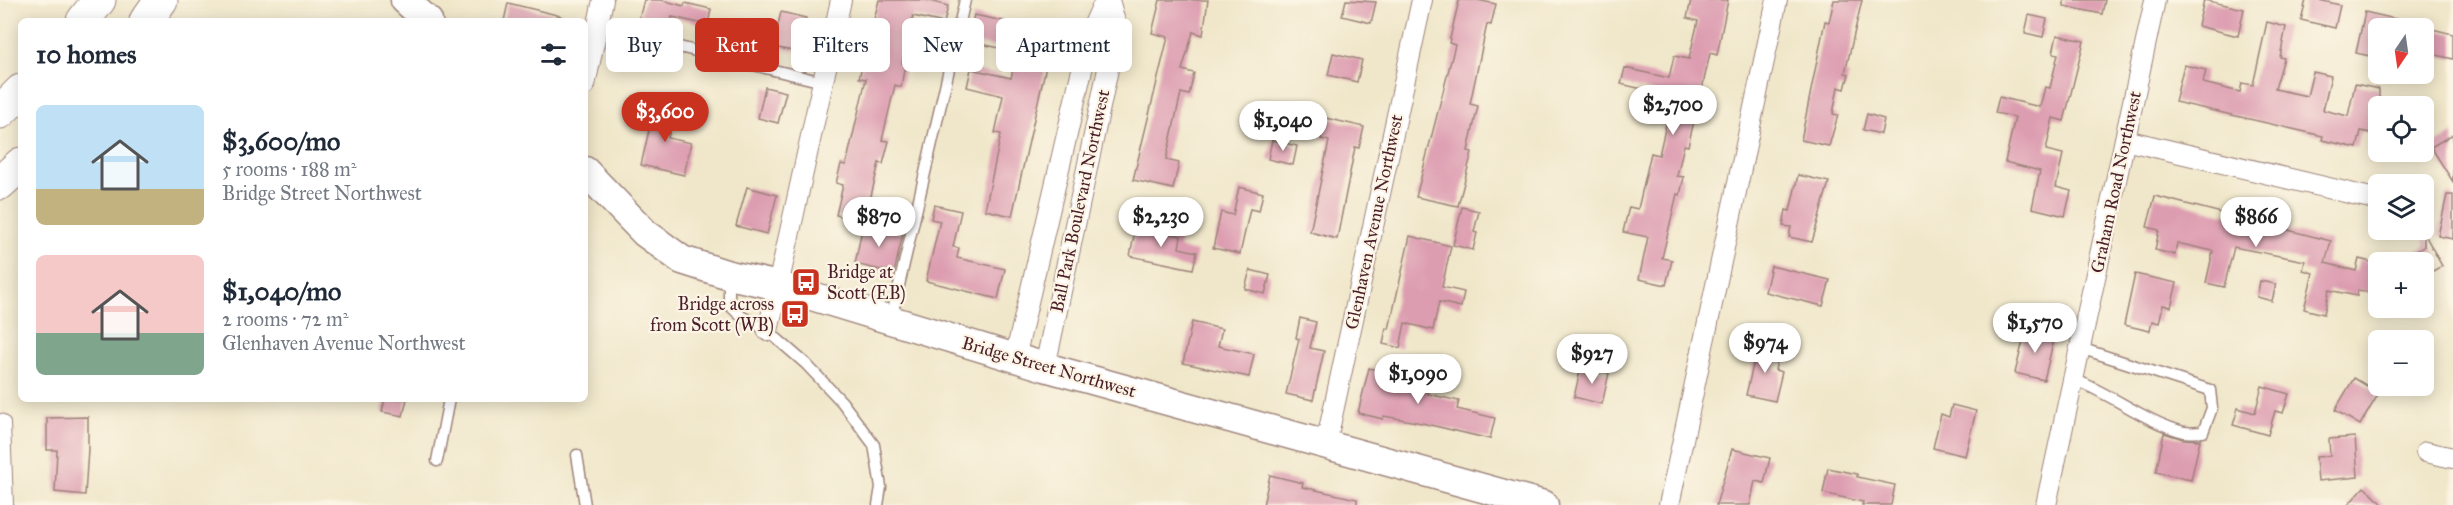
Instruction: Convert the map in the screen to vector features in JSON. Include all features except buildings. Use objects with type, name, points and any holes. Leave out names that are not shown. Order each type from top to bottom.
[{"type":"highway","points":[[85,18],[99,0]]},
{"type":"highway","points":[[148,18],[161,0]]},
{"type":"highway","points":[[0,112],[18,94]]},
{"type":"highway","points":[[0,183],[18,167]]},
{"type":"main road","points":[[405,0],[425,18]]},
{"type":"main road","name":"Bridge Street Northwest","points":[[588,174],[645,233],[682,260],[729,275],[779,286],[1045,367],[1544,505]]},
{"type":"street","points":[[588,70],[603,0]]},
{"type":"street","points":[[768,331],[841,0]]},
{"type":"street","points":[[1015,358],[1091,31],[1107,0]]},
{"type":"street","name":"Ball Park Boulevard Northwest","points":[[1045,367],[1115,36],[1116,25],[1107,0]]},
{"type":"street","name":"Glenhaven Avenue Northwest","points":[[1326,444],[1422,0]]},
{"type":"street","points":[[1669,505],[1777,0]]},
{"type":"street","name":"Graham Road Northwest","points":[[2046,505],[2155,0]]},
{"type":"street","points":[[2125,140],[2368,197]]},
{"type":"street","points":[[0,424],[3,505]]},
{"type":"street","points":[[2426,452],[2453,458]]},
{"type":"lane","points":[[891,320],[965,0]]},
{"type":"lane","points":[[597,27],[823,82]]},
{"type":"lane","points":[[729,275],[729,305],[741,316],[768,331],[806,364],[842,402],[874,445],[881,487],[878,505]]},
{"type":"lane","points":[[2073,379],[2097,388],[2156,420],[2186,433],[2203,432],[2212,408],[2210,390],[2080,348]]},
{"type":"lane","points":[[437,461],[447,402]]},
{"type":"lane","points":[[577,455],[585,505]]},
{"type":"place","name":"Bridge at Scott (EB)","points":[[806,282]]},
{"type":"place","name":"Bridge across from Scott (WB)","points":[[795,314]]}]
